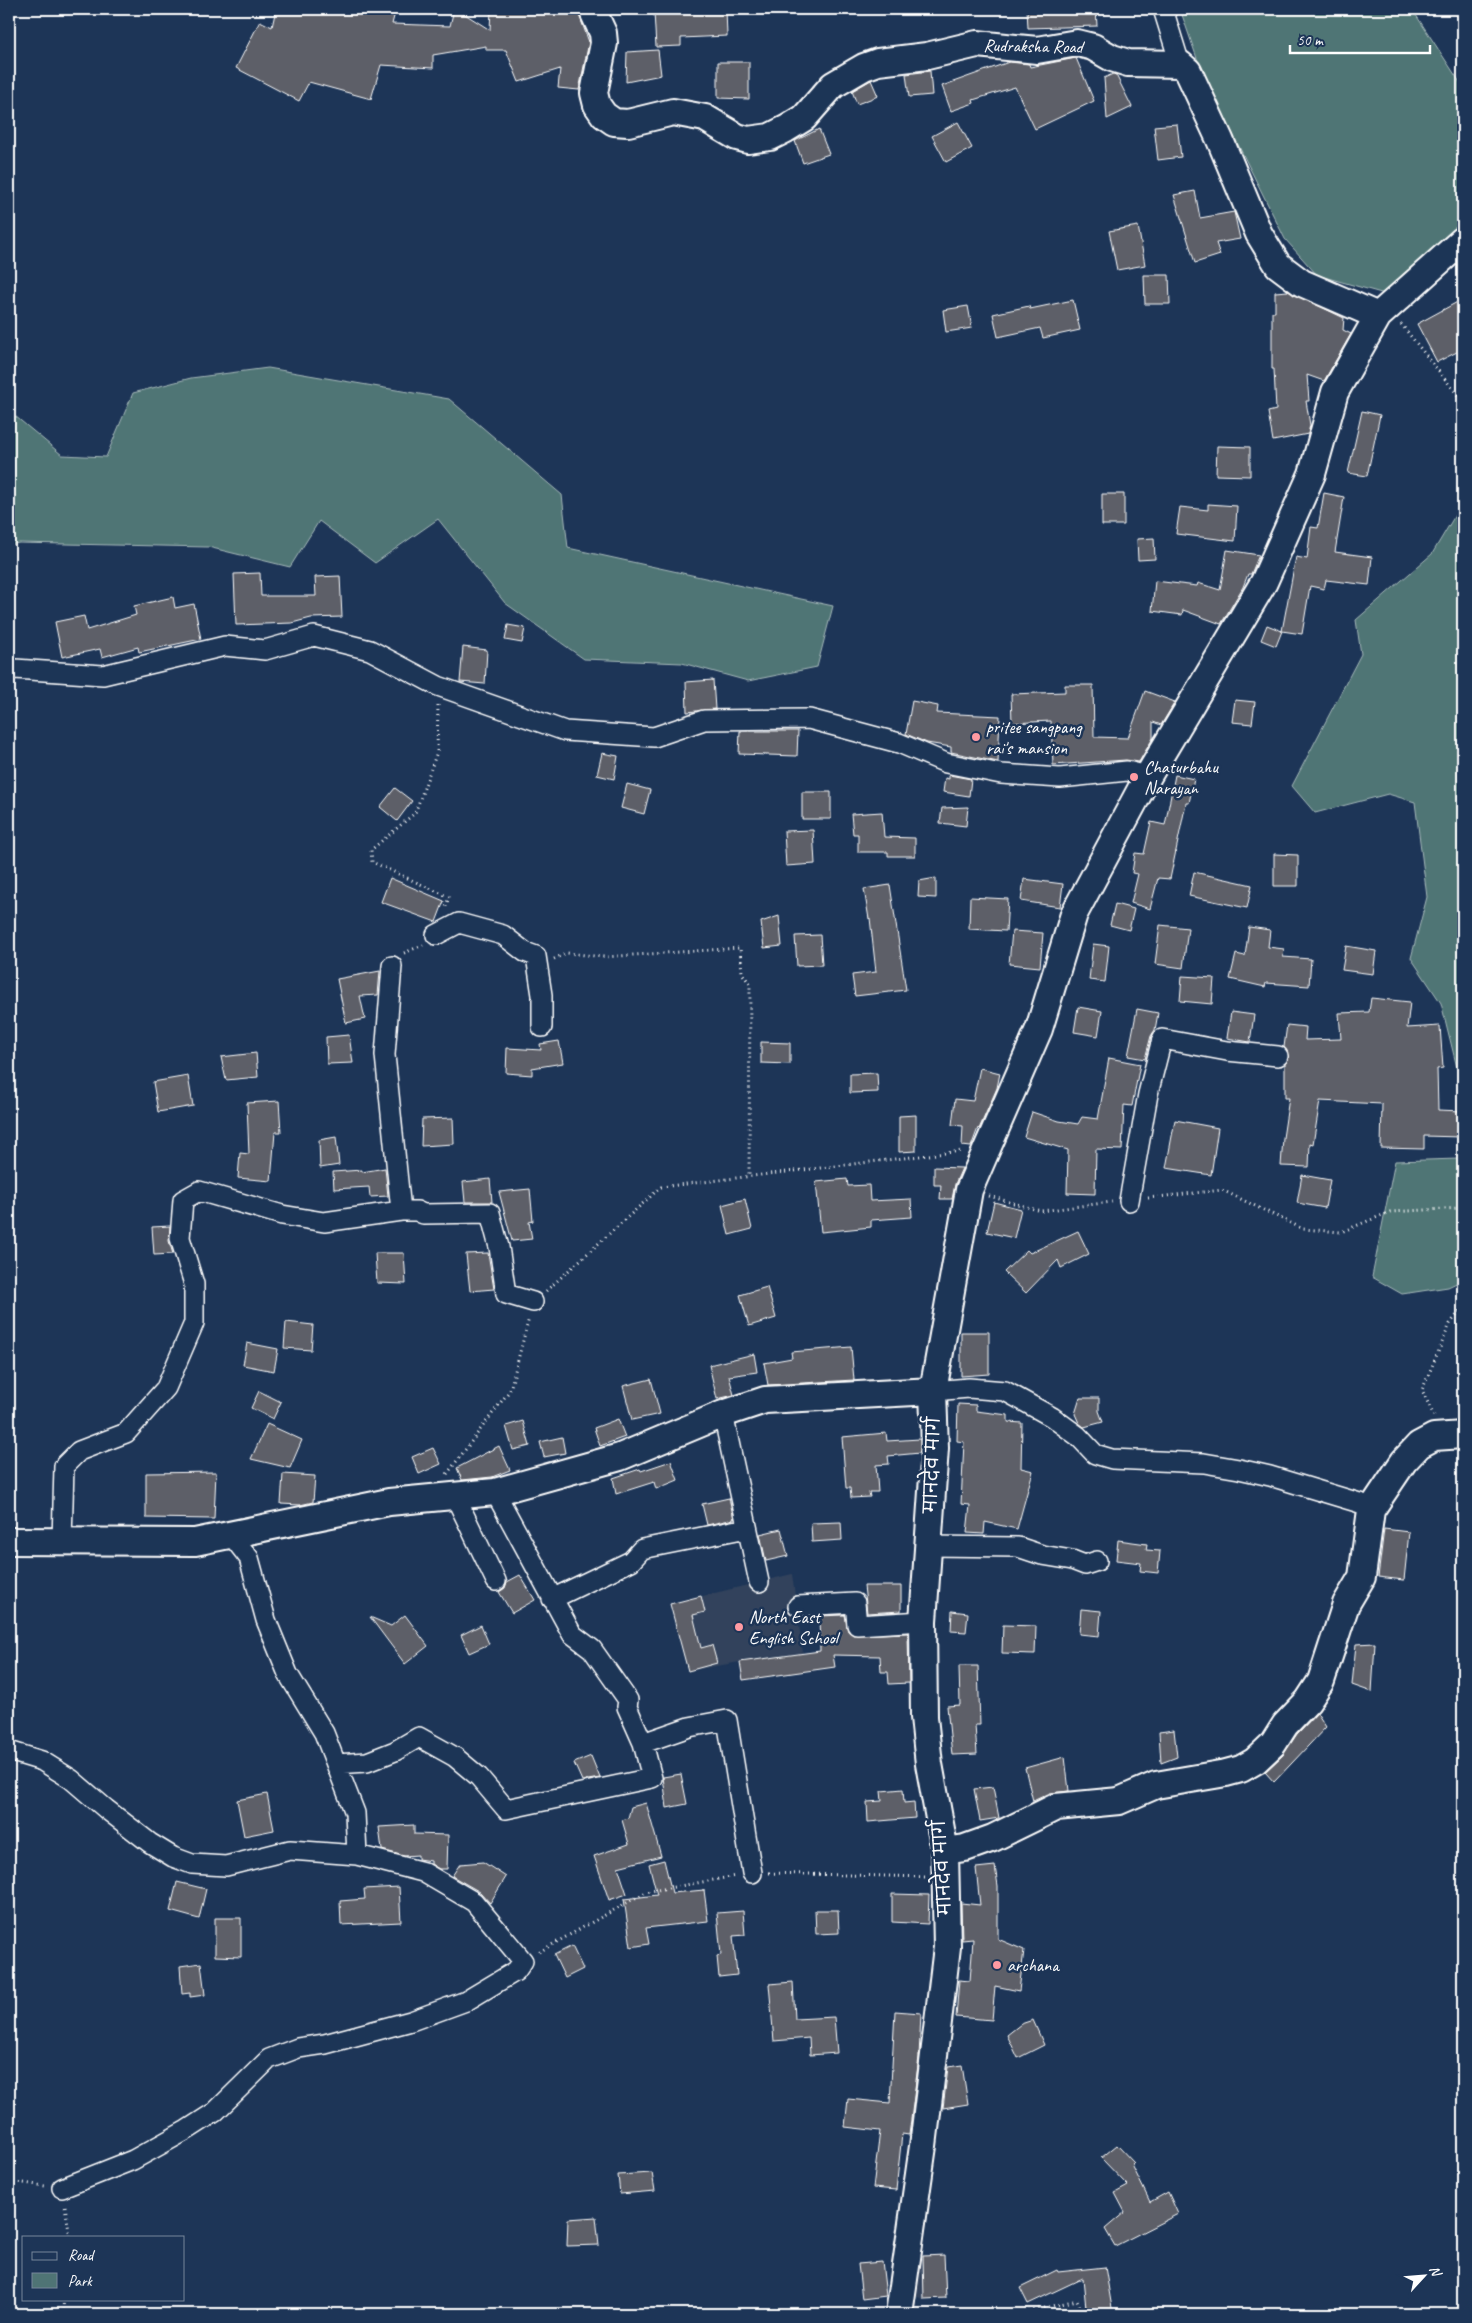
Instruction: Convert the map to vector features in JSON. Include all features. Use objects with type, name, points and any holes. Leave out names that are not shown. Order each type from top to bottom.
[{"type":"main road","name":"Rudraksha Road","points":[[592,9],[603,33],[603,52],[594,93],[596,104],[604,115],[614,122],[628,123],[673,112],[705,118],[737,137],[748,140],[770,137],[804,118],[833,85],[845,76],[864,67],[878,62],[927,56],[977,44],[1037,50],[1077,43],[1128,63],[1180,64]]},
{"type":"main road","points":[[1180,64],[1188,71],[1220,140],[1259,234],[1278,266],[1302,283],[1378,316]]},
{"type":"main road","name":"मानदेव मार्ग","points":[[899,2314],[923,2146],[947,1948],[945,1864],[929,1764],[924,1717],[923,1621],[935,1448],[933,1391],[969,1190],[1039,1029],[1074,914],[1148,776],[1264,582],[1312,474],[1335,392],[1378,316],[1463,240]]},
{"type":"main road","points":[[9,1541],[195,1542],[232,1536],[390,1502],[495,1492],[620,1457],[724,1414],[765,1400],[933,1391]]},
{"type":"main road","points":[[945,1864],[964,1848],[994,1838],[1056,1808],[1119,1801],[1156,1785],[1226,1773],[1241,1769],[1255,1761],[1273,1744],[1285,1725],[1308,1701],[1322,1681],[1346,1604],[1362,1577],[1371,1510],[1404,1461],[1419,1446],[1434,1437],[1463,1435]]},
{"type":"street","points":[[1163,9],[1180,64]]},
{"type":"street","points":[[9,670],[15,668],[103,676],[225,646],[265,650],[314,636],[370,650],[438,686],[565,731],[654,738],[704,720],[809,719],[899,743],[946,763],[1001,774],[1060,778],[1127,771],[1148,776]]},
{"type":"street","points":[[436,935],[459,923],[503,935],[525,952],[536,956],[542,996],[542,1027]]},
{"type":"street","points":[[392,966],[385,1055],[401,1211]]},
{"type":"street","points":[[1129,1200],[1148,1094],[1162,1039],[1227,1051],[1278,1056]]},
{"type":"street","points":[[62,1542],[64,1466],[79,1451],[126,1433],[166,1388],[194,1323],[194,1284],[180,1238],[183,1200],[199,1191],[282,1215],[324,1222],[401,1211],[417,1211],[423,1214],[490,1213],[500,1247],[506,1294],[533,1302]]},
{"type":"street","points":[[933,1391],[969,1388],[1004,1391],[1052,1417],[1078,1436],[1095,1454],[1112,1459],[1204,1463],[1239,1469],[1270,1476],[1363,1504],[1371,1510]]},
{"type":"street","points":[[724,1414],[758,1582]]},
{"type":"street","points":[[336,1764],[367,1762],[394,1751],[419,1737],[455,1757],[479,1777],[506,1809],[652,1778],[642,1743],[627,1707],[628,1700],[592,1649],[572,1634],[495,1492]]},
{"type":"street","points":[[448,1496],[496,1581]]},
{"type":"street","points":[[552,1599],[631,1561],[642,1549],[747,1528]]},
{"type":"street","points":[[232,1536],[248,1558],[266,1620],[288,1674],[324,1733],[355,1813],[357,1855]]},
{"type":"street","points":[[928,1546],[1018,1548],[1042,1555],[1072,1560],[1085,1565],[1097,1561]]},
{"type":"street","points":[[798,1606],[854,1603],[857,1625],[923,1621]]},
{"type":"street","points":[[642,1743],[689,1726],[727,1720],[752,1873]]},
{"type":"street","points":[[9,1751],[42,1761],[71,1779],[150,1843],[173,1857],[192,1864],[226,1866],[290,1850],[357,1855],[423,1872],[474,1902],[523,1962],[516,1971],[466,2001],[411,2021],[325,2044],[298,2048],[269,2059],[215,2112],[187,2130],[133,2160],[62,2188]]},
{"type":"path","points":[[1378,316],[1396,317],[1461,399],[1463,397]]},
{"type":"path","points":[[392,966],[402,954],[420,948],[436,935],[449,898],[372,862],[371,850],[415,812],[437,752],[438,686]]},
{"type":"path","points":[[536,956],[557,959],[567,954],[604,957],[740,948],[742,973],[750,984],[749,1176]]},
{"type":"path","points":[[448,1496],[444,1478],[510,1390],[533,1302],[661,1187],[988,1148]]},
{"type":"path","points":[[969,1190],[1040,1211],[1222,1190],[1303,1229],[1341,1232],[1390,1212],[1447,1210],[1463,1206]]},
{"type":"path","points":[[1434,1437],[1434,1412],[1422,1390],[1450,1324],[1459,1312],[1463,1315]]},
{"type":"path","points":[[523,1962],[646,1892],[752,1873],[945,1864]]},
{"type":"path","points":[[63,2300],[64,2314]]},
{"type":"path","points":[[1019,2314],[1078,2300],[1082,2314]]},
{"type":"shaded area","name":"North East English School","points":[[792,1574],[803,1653],[832,1649],[835,1667],[743,1680],[740,1662],[688,1671],[670,1604]]},
{"type":"shaded area","points":[[944,2255],[946,2298],[924,2299],[914,2296],[915,2269],[922,2256]]},
{"type":"green space","points":[[1180,9],[1412,9],[1463,87],[1463,233],[1392,296],[1317,275],[1285,239],[1201,70]]},
{"type":"green space","points":[[268,368],[449,399],[562,495],[568,548],[833,606],[817,667],[748,681],[682,663],[584,659],[505,603],[438,519],[375,563],[319,521],[290,567],[208,547],[19,543],[9,545],[9,414],[15,416],[62,455],[106,457],[133,393],[191,378]]},
{"type":"green space","points":[[1463,502],[1463,1092],[1441,1003],[1411,958],[1427,897],[1415,802],[1388,794],[1315,813],[1292,786],[1361,654],[1356,620],[1432,554]]},
{"type":"green space","points":[[1463,1152],[1463,1280],[1448,1287],[1402,1294],[1372,1277],[1395,1161],[1458,1159]]},
{"type":"building","points":[[276,9],[396,9],[392,24],[450,26],[454,9],[457,9],[490,30],[491,9],[577,9],[589,42],[579,90],[558,88],[560,69],[519,82],[506,50],[486,50],[486,46],[433,55],[433,68],[381,65],[371,99],[309,82],[299,101],[236,68],[260,21],[272,27]]},
{"type":"building","points":[[726,9],[727,36],[681,38],[681,46],[656,47],[654,12]]},
{"type":"building","points":[[1027,9],[1096,9],[1097,26],[1028,28]]},
{"type":"building","points":[[658,50],[661,75],[626,82],[627,52]]},
{"type":"building","points":[[1076,58],[1094,101],[1035,129],[1015,87],[973,100],[974,103],[951,111],[942,86],[1009,62],[1029,64],[1030,67]]},
{"type":"building","points":[[718,62],[749,62],[749,99],[718,98]]},
{"type":"building","points":[[930,71],[932,95],[909,97],[906,74]]},
{"type":"building","points":[[1113,74],[1116,75],[1132,107],[1107,119],[1104,78]]},
{"type":"building","points":[[871,80],[878,96],[857,104],[852,91]]},
{"type":"building","points":[[958,122],[972,148],[946,162],[932,136]]},
{"type":"building","points":[[1177,124],[1181,157],[1158,160],[1154,126]]},
{"type":"building","points":[[819,129],[829,154],[803,163],[795,141]]},
{"type":"building","points":[[1195,191],[1200,218],[1234,212],[1240,239],[1216,243],[1220,255],[1195,263],[1174,195]]},
{"type":"building","points":[[1138,226],[1145,265],[1117,270],[1109,231]]},
{"type":"building","points":[[1144,275],[1169,275],[1170,304],[1145,304]]},
{"type":"building","points":[[1288,291],[1344,318],[1343,330],[1351,334],[1324,381],[1307,375],[1309,401],[1306,401],[1310,425],[1308,434],[1273,441],[1268,412],[1276,410],[1274,369],[1272,369],[1272,312],[1275,312],[1275,292]]},
{"type":"building","points":[[1463,299],[1463,349],[1437,362],[1417,324]]},
{"type":"building","points":[[1073,300],[1080,330],[1043,338],[1040,328],[998,337],[993,314],[1029,306],[1030,309]]},
{"type":"building","points":[[968,306],[972,328],[946,332],[943,310]]},
{"type":"building","points":[[1362,411],[1380,415],[1367,476],[1348,473]]},
{"type":"building","points":[[1217,446],[1250,447],[1250,476],[1216,475]]},
{"type":"building","points":[[1324,493],[1344,497],[1335,552],[1372,557],[1369,585],[1326,580],[1324,589],[1310,586],[1302,634],[1282,631],[1296,557],[1307,559],[1311,527],[1318,528]]},
{"type":"building","points":[[1102,494],[1124,494],[1124,525],[1102,525]]},
{"type":"building","points":[[1208,504],[1237,506],[1235,541],[1176,534],[1180,507],[1208,510]]},
{"type":"building","points":[[1154,538],[1155,559],[1138,560],[1137,539]]},
{"type":"building","points":[[1227,550],[1259,555],[1251,574],[1248,574],[1243,587],[1221,624],[1183,610],[1182,615],[1152,611],[1155,581],[1197,586],[1198,583],[1220,590]]},
{"type":"building","points":[[260,573],[261,596],[316,596],[315,577],[340,576],[342,617],[311,618],[292,623],[236,625],[234,574]]},
{"type":"building","points":[[173,597],[175,608],[194,604],[201,639],[139,652],[138,647],[102,657],[100,649],[62,657],[55,622],[84,616],[87,630],[136,615],[134,606]]},
{"type":"building","points":[[508,625],[525,628],[522,643],[505,640]]},
{"type":"building","points":[[1267,625],[1282,631],[1276,646],[1261,640]]},
{"type":"building","points":[[463,647],[487,650],[485,684],[460,682]]},
{"type":"building","points":[[713,680],[715,709],[687,712],[686,682]]},
{"type":"building","points":[[1065,685],[1093,685],[1094,737],[1128,738],[1145,691],[1175,702],[1161,725],[1153,722],[1153,738],[1139,762],[1126,760],[1053,765],[1051,721],[1012,723],[1011,694],[1065,692]]},
{"type":"building","points":[[1235,700],[1255,702],[1252,724],[1232,722]]},
{"type":"building","points":[[912,701],[938,706],[937,713],[1000,716],[998,762],[951,752],[951,747],[927,743],[906,734]]},
{"type":"building","points":[[740,731],[798,731],[797,756],[739,754]]},
{"type":"building","points":[[602,753],[618,756],[614,779],[597,775]]},
{"type":"building","points":[[949,775],[971,779],[969,796],[943,792],[945,778],[949,779]]},
{"type":"building","points":[[1175,775],[1194,779],[1189,803],[1186,803],[1170,879],[1158,878],[1150,909],[1131,903],[1138,874],[1132,873],[1135,853],[1144,854],[1151,822],[1165,825]]},
{"type":"building","points":[[627,784],[650,790],[644,814],[621,808]]},
{"type":"building","points":[[395,788],[412,801],[397,821],[380,807]]},
{"type":"building","points":[[802,792],[831,792],[831,819],[802,819]]},
{"type":"building","points":[[968,807],[966,826],[940,823],[942,808]]},
{"type":"building","points":[[882,812],[884,837],[915,838],[915,856],[888,856],[888,852],[858,852],[858,834],[853,834],[851,814]]},
{"type":"building","points":[[813,830],[815,864],[786,866],[784,831]]},
{"type":"building","points":[[1274,854],[1298,855],[1298,886],[1274,886]]},
{"type":"building","points":[[1194,872],[1252,885],[1247,908],[1189,896]]},
{"type":"building","points":[[390,878],[444,901],[436,922],[381,902]]},
{"type":"building","points":[[936,878],[936,898],[918,897],[919,881]]},
{"type":"building","points":[[1024,879],[1063,884],[1060,907],[1021,901]]},
{"type":"building","points":[[890,885],[906,990],[855,996],[852,975],[876,972],[870,918],[864,889]]},
{"type":"building","points":[[970,897],[1008,899],[1006,931],[969,929]]},
{"type":"building","points":[[1115,904],[1134,909],[1129,930],[1110,925]]},
{"type":"building","points":[[779,916],[782,946],[764,948],[761,922]]},
{"type":"building","points":[[1160,925],[1188,928],[1183,968],[1155,964]]},
{"type":"building","points":[[1249,927],[1270,930],[1268,947],[1284,949],[1283,957],[1311,959],[1309,986],[1266,983],[1265,987],[1230,979],[1236,954],[1245,956]]},
{"type":"building","points":[[1012,931],[1043,933],[1040,967],[1009,964]]},
{"type":"building","points":[[820,935],[822,965],[797,966],[795,936]]},
{"type":"building","points":[[1093,944],[1109,946],[1105,982],[1089,980]]},
{"type":"building","points":[[1346,946],[1376,951],[1373,974],[1342,970]]},
{"type":"building","points":[[380,971],[378,995],[360,996],[365,1019],[346,1023],[337,979]]},
{"type":"building","points":[[1182,976],[1214,978],[1212,1004],[1180,1001]]},
{"type":"building","points":[[1371,998],[1410,1002],[1407,1028],[1440,1026],[1443,1068],[1437,1069],[1438,1110],[1462,1111],[1461,1137],[1424,1136],[1424,1149],[1381,1148],[1382,1104],[1320,1101],[1313,1144],[1310,1143],[1309,1167],[1281,1166],[1289,1098],[1285,1098],[1285,1064],[1289,1057],[1284,1047],[1287,1025],[1306,1027],[1305,1040],[1341,1039],[1339,1013],[1369,1012]]},
{"type":"building","points":[[1078,1007],[1102,1011],[1098,1036],[1074,1032]]},
{"type":"building","points":[[1137,1009],[1158,1013],[1155,1030],[1151,1036],[1145,1059],[1128,1056]]},
{"type":"building","points":[[1231,1012],[1254,1015],[1250,1042],[1227,1038]]},
{"type":"building","points":[[349,1035],[353,1063],[327,1064],[326,1037]]},
{"type":"building","points":[[559,1041],[563,1063],[532,1068],[532,1075],[506,1073],[507,1048],[541,1050],[540,1044]]},
{"type":"building","points":[[761,1042],[790,1043],[790,1064],[761,1063]]},
{"type":"building","points":[[256,1053],[258,1077],[226,1080],[221,1057]]},
{"type":"building","points":[[1109,1058],[1140,1064],[1132,1106],[1124,1105],[1122,1150],[1096,1149],[1095,1194],[1067,1193],[1068,1150],[1024,1137],[1032,1112],[1059,1121],[1078,1124],[1082,1117],[1098,1119]]},
{"type":"building","points":[[980,1068],[1000,1073],[997,1088],[971,1147],[962,1146],[963,1126],[952,1125],[955,1099],[973,1101]]},
{"type":"building","points":[[877,1073],[878,1092],[850,1093],[850,1074]]},
{"type":"building","points":[[188,1076],[193,1106],[158,1112],[153,1082]]},
{"type":"building","points":[[279,1101],[281,1132],[275,1132],[271,1181],[238,1178],[240,1153],[249,1154],[247,1103]]},
{"type":"building","points":[[916,1115],[916,1151],[899,1152],[899,1116]]},
{"type":"building","points":[[453,1118],[454,1144],[421,1146],[422,1119]]},
{"type":"building","points":[[1175,1120],[1218,1128],[1211,1175],[1166,1168]]},
{"type":"building","points":[[336,1137],[339,1165],[320,1168],[319,1140]]},
{"type":"building","points":[[934,1167],[962,1168],[955,1184],[952,1199],[940,1199],[941,1185],[934,1185]]},
{"type":"building","points":[[385,1168],[388,1196],[370,1197],[369,1187],[334,1189],[333,1172],[362,1170],[362,1172]]},
{"type":"building","points":[[1302,1175],[1330,1180],[1325,1208],[1297,1203]]},
{"type":"building","points":[[490,1179],[492,1202],[465,1202],[463,1182]]},
{"type":"building","points":[[847,1179],[848,1186],[869,1185],[870,1201],[911,1199],[912,1217],[871,1220],[871,1227],[821,1232],[816,1182]]},
{"type":"building","points":[[530,1189],[533,1221],[529,1222],[532,1239],[512,1241],[499,1192]]},
{"type":"building","points":[[745,1199],[752,1229],[729,1235],[722,1205]]},
{"type":"building","points":[[994,1202],[1021,1209],[1014,1238],[987,1232]]},
{"type":"building","points":[[170,1226],[169,1241],[173,1254],[154,1255],[152,1227]]},
{"type":"building","points":[[1078,1231],[1089,1254],[1061,1268],[1058,1260],[1026,1293],[1004,1272],[1027,1250],[1030,1253]]},
{"type":"building","points":[[375,1253],[404,1253],[406,1284],[377,1283]]},
{"type":"building","points":[[488,1253],[494,1289],[470,1291],[466,1254]]},
{"type":"building","points":[[767,1287],[776,1318],[749,1326],[740,1295]]},
{"type":"building","points":[[286,1322],[313,1325],[311,1350],[284,1348]]},
{"type":"building","points":[[961,1332],[989,1332],[989,1374],[961,1376]]},
{"type":"building","points":[[247,1343],[278,1349],[274,1371],[243,1365]]},
{"type":"building","points":[[851,1347],[854,1380],[768,1385],[764,1363],[792,1358],[791,1352]]},
{"type":"building","points":[[754,1354],[757,1372],[729,1376],[734,1395],[717,1399],[709,1365]]},
{"type":"building","points":[[651,1379],[660,1414],[632,1420],[623,1386]]},
{"type":"building","points":[[259,1391],[281,1402],[273,1419],[251,1408]]},
{"type":"building","points":[[1080,1398],[1099,1398],[1099,1411],[1103,1422],[1084,1427],[1079,1423],[1075,1414]]},
{"type":"building","points":[[958,1404],[976,1405],[976,1411],[1008,1415],[1008,1422],[1022,1423],[1021,1468],[1033,1471],[1017,1529],[985,1522],[984,1534],[967,1533],[970,1505],[961,1504],[964,1442],[957,1441]]},
{"type":"building","points":[[618,1419],[625,1437],[600,1446],[594,1428]]},
{"type":"building","points":[[523,1421],[530,1446],[513,1450],[506,1426]]},
{"type":"building","points":[[267,1424],[302,1440],[290,1468],[251,1459]]},
{"type":"building","points":[[886,1433],[887,1441],[920,1439],[920,1453],[888,1456],[889,1464],[876,1465],[878,1492],[869,1492],[870,1497],[851,1498],[850,1488],[846,1488],[842,1437]]},
{"type":"building","points":[[562,1437],[565,1453],[544,1457],[540,1442]]},
{"type":"building","points":[[499,1446],[510,1470],[492,1477],[462,1480],[457,1468]]},
{"type":"building","points":[[433,1448],[441,1464],[419,1474],[412,1457]]},
{"type":"building","points":[[671,1461],[678,1480],[656,1489],[654,1482],[616,1494],[613,1478]]},
{"type":"building","points":[[216,1472],[214,1519],[146,1518],[146,1473]]},
{"type":"building","points":[[283,1474],[315,1476],[313,1502],[300,1505],[281,1504]]},
{"type":"building","points":[[729,1498],[734,1519],[707,1525],[702,1504]]},
{"type":"building","points":[[841,1522],[842,1540],[812,1542],[811,1523]]},
{"type":"building","points":[[781,1529],[788,1556],[766,1561],[760,1534]]},
{"type":"building","points":[[1384,1529],[1409,1532],[1404,1580],[1378,1577]]},
{"type":"building","points":[[1118,1540],[1147,1544],[1146,1550],[1160,1551],[1158,1573],[1140,1571],[1141,1563],[1116,1560]]},
{"type":"building","points":[[520,1575],[535,1600],[512,1613],[499,1592],[505,1588],[507,1582]]},
{"type":"building","points":[[864,1586],[901,1586],[901,1611],[867,1613]]},
{"type":"building","points":[[701,1596],[705,1612],[693,1615],[701,1648],[712,1645],[717,1663],[688,1671],[670,1604]]},
{"type":"building","points":[[1081,1609],[1101,1611],[1099,1636],[1079,1634]]},
{"type":"building","points":[[952,1611],[968,1613],[966,1632],[951,1631]]},
{"type":"building","points":[[405,1615],[428,1646],[405,1664],[370,1617],[391,1626]]},
{"type":"building","points":[[845,1615],[848,1631],[853,1635],[908,1633],[909,1683],[889,1684],[888,1672],[881,1672],[880,1656],[833,1655],[835,1667],[743,1680],[740,1662],[820,1651],[819,1616]]},
{"type":"building","points":[[481,1625],[489,1644],[469,1653],[461,1635]]},
{"type":"building","points":[[1003,1625],[1036,1626],[1035,1654],[1002,1653]]},
{"type":"building","points":[[1375,1643],[1372,1692],[1352,1685],[1356,1644]]},
{"type":"building","points":[[959,1666],[978,1666],[980,1725],[975,1725],[977,1754],[952,1755],[947,1706],[960,1705]]},
{"type":"building","points":[[1317,1713],[1326,1727],[1274,1782],[1265,1772],[1283,1755],[1297,1734]]},
{"type":"building","points":[[1174,1730],[1177,1757],[1161,1763],[1159,1732]]},
{"type":"building","points":[[591,1756],[600,1778],[582,1781],[574,1763]]},
{"type":"building","points":[[1065,1757],[1069,1791],[1050,1793],[1033,1801],[1025,1768]]},
{"type":"building","points":[[681,1774],[687,1804],[667,1808],[663,1777]]},
{"type":"building","points":[[993,1787],[999,1818],[980,1821],[974,1789]]},
{"type":"building","points":[[903,1789],[904,1803],[914,1802],[915,1818],[868,1822],[867,1802],[882,1801],[881,1791]]},
{"type":"building","points":[[267,1794],[274,1830],[244,1836],[237,1800]]},
{"type":"building","points":[[646,1803],[661,1856],[618,1867],[627,1894],[609,1900],[594,1856],[629,1844],[622,1820],[628,1818],[631,1807]]},
{"type":"building","points":[[414,1825],[414,1834],[448,1835],[447,1869],[439,1869],[431,1864],[431,1861],[418,1859],[418,1855],[404,1856],[382,1850],[379,1827]]},
{"type":"building","points":[[664,1860],[672,1893],[704,1890],[708,1921],[646,1928],[649,1944],[631,1947],[624,1899],[657,1895],[649,1864]]},
{"type":"building","points":[[483,1862],[506,1877],[490,1903],[480,1892],[452,1876],[460,1864]]},
{"type":"building","points":[[995,1866],[998,1886],[998,1939],[1024,1950],[1019,1991],[995,1986],[992,2020],[956,2017],[959,1980],[970,1981],[973,1939],[962,1940],[961,1903],[980,1905],[976,1868]]},
{"type":"building","points":[[177,1882],[206,1889],[199,1919],[170,1911]]},
{"type":"building","points":[[399,1887],[401,1922],[341,1925],[340,1901],[365,1899],[364,1889]]},
{"type":"building","points":[[892,1894],[929,1895],[928,1924],[892,1922]]},
{"type":"building","points":[[815,1910],[838,1910],[839,1933],[816,1934]]},
{"type":"building","points":[[743,1911],[745,1935],[733,1936],[737,1975],[719,1977],[717,1956],[721,1955],[717,1913]]},
{"type":"building","points":[[215,1918],[241,1918],[241,1957],[215,1956]]},
{"type":"building","points":[[572,1946],[583,1969],[565,1978],[554,1955]]},
{"type":"building","points":[[201,1963],[205,1995],[190,1997],[190,1993],[182,1994],[180,1966]]},
{"type":"building","points":[[793,1982],[795,2019],[834,2017],[837,2053],[810,2055],[809,2038],[774,2041],[769,1984]]},
{"type":"building","points":[[895,2011],[921,2013],[919,2057],[909,2135],[902,2134],[896,2190],[873,2188],[880,2131],[845,2127],[848,2099],[890,2103]]},
{"type":"building","points":[[1033,2020],[1044,2045],[1018,2058],[1007,2035],[1021,2024]]},
{"type":"building","points":[[962,2065],[968,2104],[943,2108],[948,2067]]},
{"type":"building","points":[[1117,2145],[1134,2163],[1132,2165],[1150,2202],[1168,2192],[1178,2214],[1115,2246],[1105,2229],[1125,2212],[1115,2193],[1128,2186],[1101,2158]]},
{"type":"building","points":[[652,2173],[655,2191],[620,2194],[618,2175]]},
{"type":"building","points":[[596,2217],[599,2245],[567,2246],[568,2219]]},
{"type":"building","points":[[944,2255],[946,2298],[924,2299],[923,2256]]},
{"type":"building","points":[[882,2262],[886,2296],[862,2299],[858,2264]]},
{"type":"building","points":[[1105,2267],[1113,2314],[1093,2314],[1092,2308],[1086,2308],[1083,2278],[1028,2304],[1020,2288],[1057,2270],[1058,2272]]},
{"type":"place","name":"pritee sangpang rai's mansion","points":[[976,737]]},
{"type":"place","name":"Chaturbahu Narayan","points":[[1134,777]]},
{"type":"place","name":"North East English School","points":[[739,1627]]},
{"type":"place","name":"archana","points":[[997,1965]]}]
